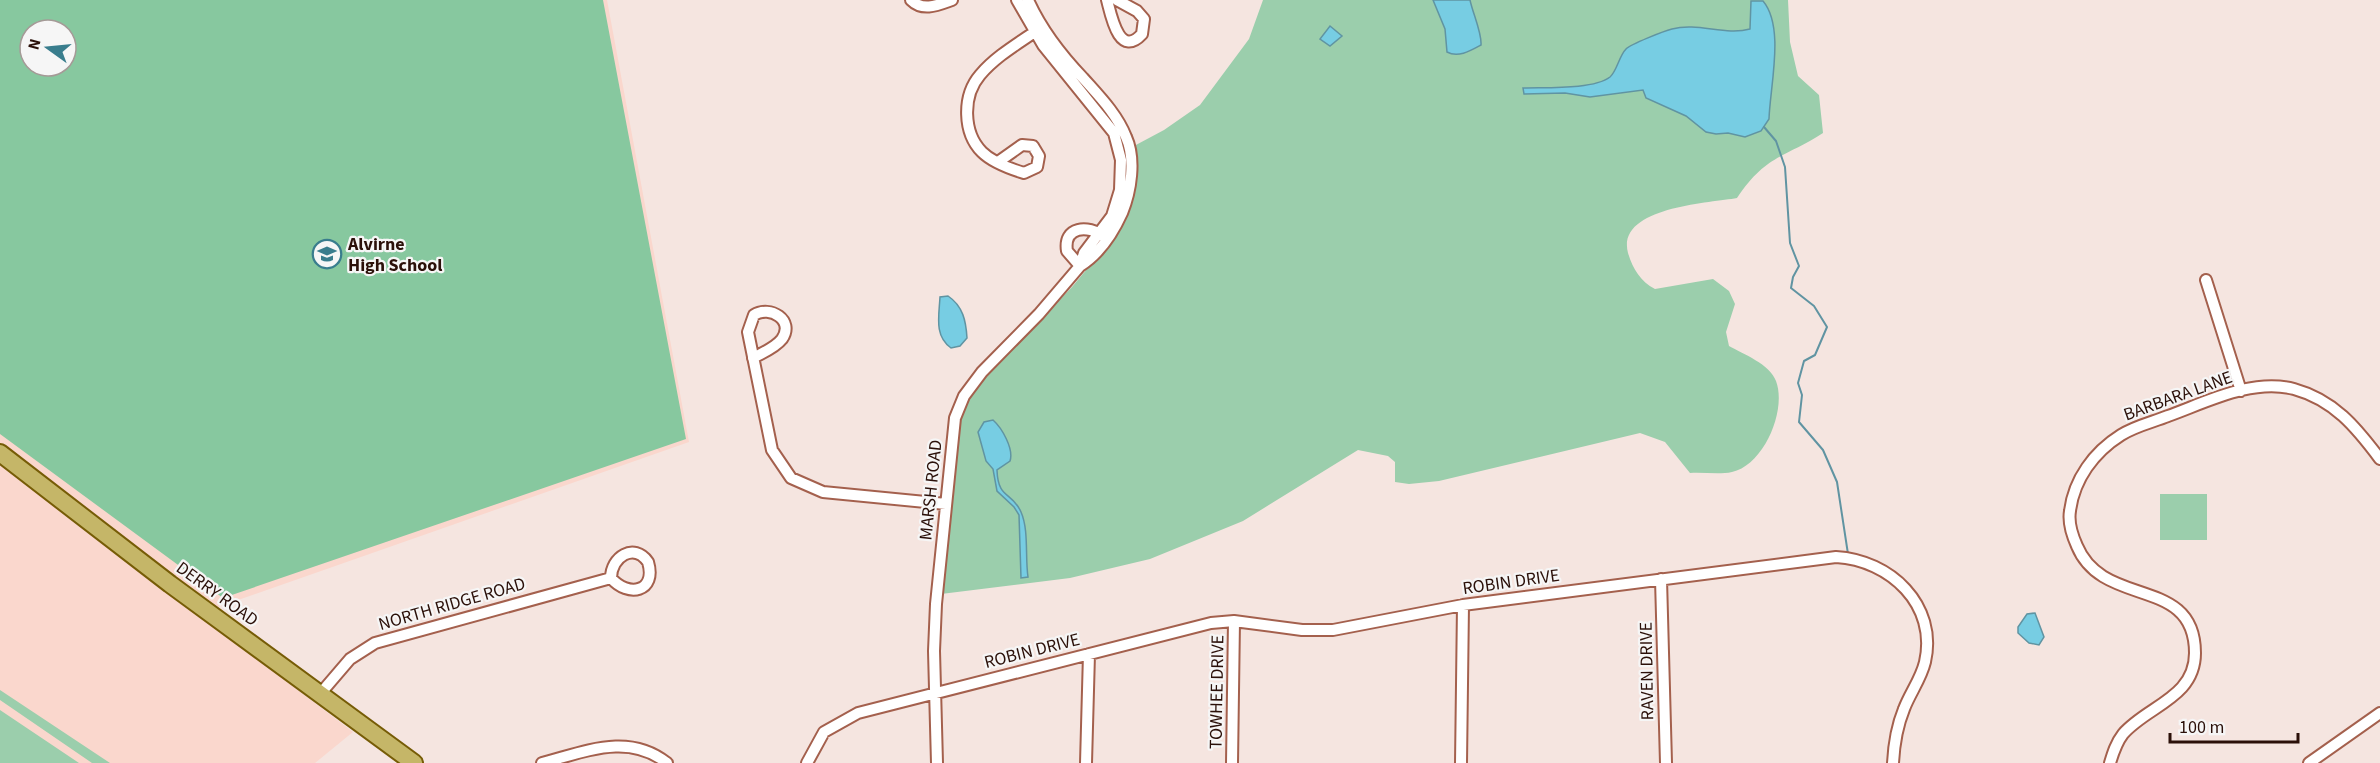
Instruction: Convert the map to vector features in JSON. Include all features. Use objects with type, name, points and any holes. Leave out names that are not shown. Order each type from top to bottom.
[{"type":"main road","name":"DERRY ROAD","points":[[0,453],[161,578],[414,763]]},
{"type":"street","points":[[911,0],[921,7],[952,0]]},
{"type":"street","name":"MARSH ROAD","points":[[937,763],[936,604],[955,418],[964,396],[982,372],[1046,307],[1080,266],[1084,253],[1103,236],[1118,202],[1122,172],[1119,146],[1104,118],[1017,0]]},
{"type":"street","name":"MARSH ROAD","points":[[1028,0],[1038,30]]},
{"type":"street","points":[[1107,0],[1116,33],[1124,40],[1134,40],[1142,34],[1144,19],[1137,11],[1117,0]]},
{"type":"street","points":[[998,162],[984,154],[973,138],[967,117],[969,96],[974,83],[984,70],[1038,30]]},
{"type":"street","points":[[1080,266],[1067,251],[1070,235],[1079,228],[1103,236]]},
{"type":"street","points":[[2206,280],[2241,391]]},
{"type":"street","points":[[753,358],[776,345],[784,335],[784,323],[777,313],[765,310],[754,315],[750,320],[748,332],[753,358],[772,450],[791,478],[823,492],[946,504]]},
{"type":"street","name":"BARBARA LANE","points":[[2110,763],[2116,744],[2128,729],[2170,700],[2184,686],[2195,658],[2194,638],[2186,620],[2173,605],[2156,596],[2108,582],[2092,569],[2079,553],[2072,534],[2069,514],[2072,495],[2080,476],[2092,460],[2122,434],[2241,391],[2264,387],[2284,388],[2322,400],[2354,424],[2380,459]]},
{"type":"street","name":"ROBIN DRIVE","points":[[807,763],[816,742],[835,725],[858,713],[1211,623],[1234,621],[1302,630],[1333,630],[1463,605],[1836,557],[1865,562],[1892,576],[1907,589],[1922,615],[1926,654],[1921,673],[1897,728],[1893,763]]},
{"type":"street","name":"NORTH RIDGE ROAD","points":[[320,694],[350,659],[375,643],[611,578]]},
{"type":"street","name":"RAVEN DRIVE","points":[[1661,579],[1666,763]]},
{"type":"street","points":[[1461,763],[1463,605]]},
{"type":"street","name":"TOWHEE DRIVE","points":[[1232,763],[1234,621]]},
{"type":"street","points":[[1086,763],[1089,654]]},
{"type":"street","points":[[2309,763],[2327,759],[2380,713]]},
{"type":"street","points":[[542,763],[616,745],[646,750],[667,763]]},
{"type":"shaded area","name":"Alvirne High School","points":[[0,0],[607,0],[689,442],[198,614],[353,732],[315,763],[0,763]]},
{"type":"green space","name":"Alvirne High School","points":[[0,0],[603,0],[686,439],[223,598],[0,434]]},
{"type":"green space","points":[[1263,0],[1788,0],[1790,42],[1798,76],[1819,95],[1823,133],[1767,165],[1747,184],[1737,198],[1668,210],[1636,226],[1628,238],[1628,253],[1635,269],[1645,282],[1655,289],[1713,279],[1729,291],[1735,304],[1726,332],[1729,346],[1768,369],[1776,381],[1779,393],[1775,421],[1763,448],[1744,467],[1732,472],[1690,473],[1665,442],[1640,433],[1439,481],[1409,484],[1395,482],[1395,462],[1388,456],[1358,450],[1243,521],[1150,559],[1070,578],[941,594],[960,413],[967,399],[989,372],[1072,287],[1112,239],[1134,146],[1164,130],[1200,105],[1249,39]]},
{"type":"green space","points":[[2160,494],[2207,494],[2207,540],[2160,540]]},
{"type":"green space","points":[[0,690],[110,763],[92,763],[0,700]]},
{"type":"green space","points":[[0,710],[79,763],[0,763]]},
{"type":"water","points":[[1433,0],[1470,0],[1479,29],[1481,45],[1460,54],[1447,52],[1445,29]]},
{"type":"water","points":[[1751,1],[1763,1],[1770,12],[1775,41],[1769,119],[1761,131],[1745,137],[1728,133],[1706,132],[1686,116],[1646,98],[1643,90],[1590,97],[1565,93],[1524,94],[1523,88],[1581,86],[1602,81],[1610,77],[1626,49],[1672,29],[1692,27],[1741,31],[1750,29]]},
{"type":"water","points":[[1330,26],[1342,36],[1330,46],[1320,39]]},
{"type":"water","points":[[948,296],[963,314],[967,338],[960,346],[951,348],[942,338],[939,325],[940,297]]},
{"type":"water","points":[[993,420],[1009,445],[1010,461],[997,470],[998,480],[1003,491],[1014,501],[1021,512],[1026,535],[1028,577],[1021,578],[1019,515],[997,491],[993,469],[986,461],[978,432],[984,422]]},
{"type":"water","points":[[2035,613],[2044,637],[2039,645],[2029,643],[2018,633],[2018,627],[2027,614]]},
{"type":"waterway","points":[[1764,127],[1776,141],[1785,167],[1790,243],[1799,266],[1793,277],[1791,288],[1814,306],[1827,327],[1815,355],[1804,361],[1798,383],[1802,395],[1799,422],[1823,450],[1837,482],[1848,554]]},
{"type":"place","name":"Alvirne High School","points":[[327,254]]}]
